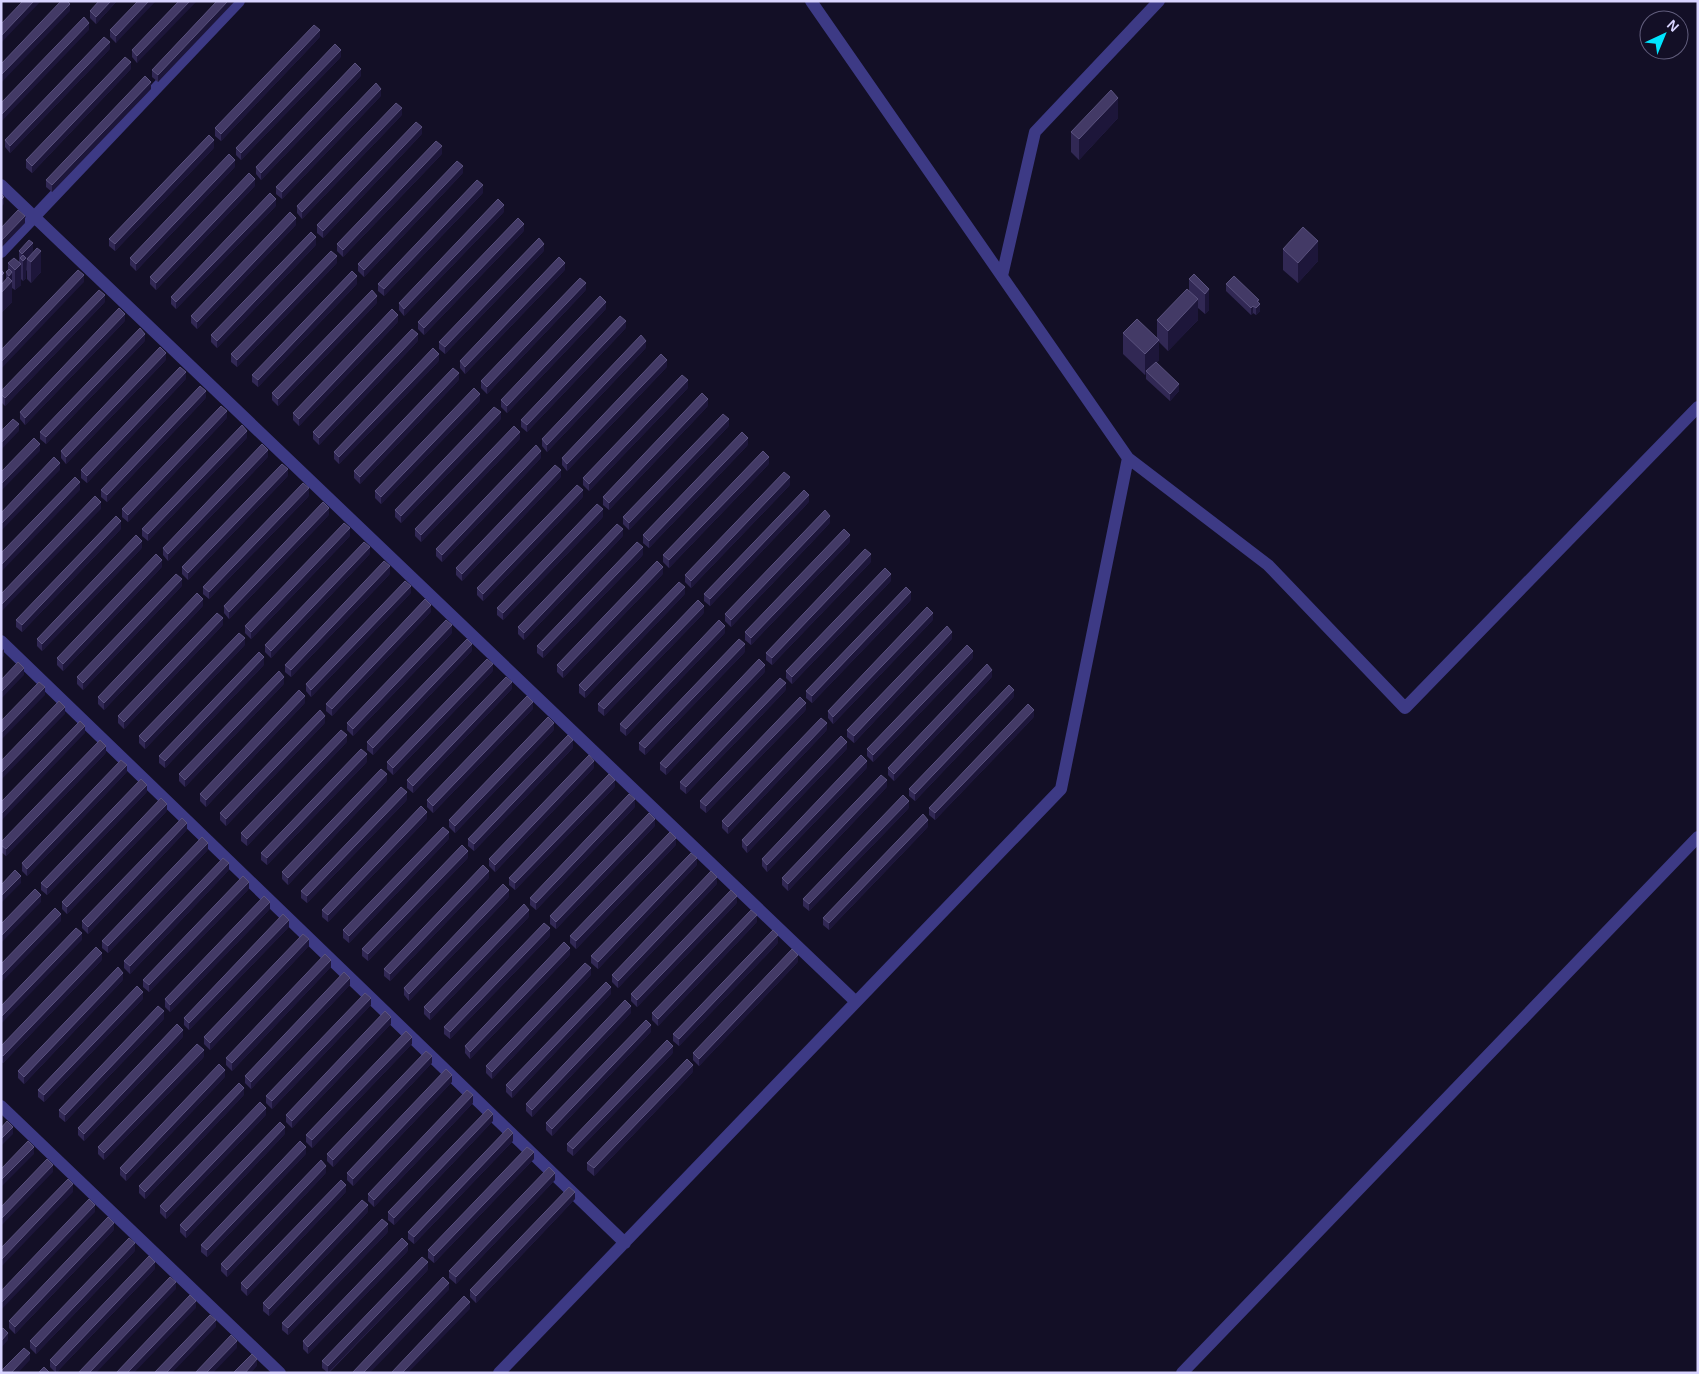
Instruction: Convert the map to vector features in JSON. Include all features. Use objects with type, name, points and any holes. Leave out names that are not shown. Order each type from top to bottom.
[{"type":"lane","points":[[1,252],[239,1]]},
{"type":"lane","points":[[811,1],[1128,458],[1268,565],[1405,708],[1698,407]]},
{"type":"lane","points":[[1002,276],[1035,132],[1159,1]]},
{"type":"lane","points":[[1,185],[856,1002]]},
{"type":"lane","points":[[500,1373],[1062,789],[1128,458]]},
{"type":"lane","points":[[1,641],[625,1243]]},
{"type":"lane","points":[[1182,1373],[1698,837]]},
{"type":"lane","points":[[1,1106],[280,1373]]},
{"type":"building","points":[[23,1],[34,1],[1,36],[1,24]]},
{"type":"building","points":[[61,1],[67,1],[70,4],[1,75],[1,64]]},
{"type":"building","points":[[99,1],[111,1],[96,17],[90,11]]},
{"type":"building","points":[[138,1],[149,1],[116,36],[110,30]]},
{"type":"building","points":[[179,1],[190,1],[137,56],[132,50]]},
{"type":"building","points":[[217,1],[228,1],[158,75],[152,70]]},
{"type":"building","points":[[84,17],[89,23],[1,115],[1,103]]},
{"type":"building","points":[[314,25],[320,30],[221,134],[215,128]]},
{"type":"building","points":[[104,37],[110,42],[10,146],[5,140]]},
{"type":"building","points":[[335,44],[341,50],[241,153],[236,148]]},
{"type":"building","points":[[125,57],[131,62],[32,166],[26,160]]},
{"type":"building","points":[[355,63],[361,69],[261,173],[256,167]]},
{"type":"building","points":[[145,76],[151,82],[52,185],[46,180]]},
{"type":"building","points":[[376,83],[381,89],[282,192],[276,187]]},
{"type":"building","points":[[1111,90],[1118,98],[1079,139],[1071,132]]},
{"type":"building","points":[[396,103],[402,108],[302,212],[297,206]]},
{"type":"building","points":[[416,122],[422,127],[323,231],[317,225]]},
{"type":"building","points":[[209,135],[214,140],[115,244],[109,239]]},
{"type":"building","points":[[436,141],[442,146],[343,250],[337,244]]},
{"type":"building","points":[[229,154],[235,160],[136,264],[130,258]]},
{"type":"building","points":[[457,161],[463,166],[364,270],[358,264]]},
{"type":"building","points":[[249,173],[255,179],[156,283],[150,277]]},
{"type":"building","points":[[477,180],[483,185],[384,289],[378,284]]},
{"type":"building","points":[[270,193],[276,199],[176,302],[171,297]]},
{"type":"building","points":[[498,199],[504,205],[404,309],[399,303]]},
{"type":"building","points":[[18,210],[25,216],[1,241],[1,228]]},
{"type":"building","points":[[290,212],[296,218],[197,322],[191,316]]},
{"type":"building","points":[[518,218],[524,224],[424,328],[418,322]]},
{"type":"building","points":[[1303,227],[1318,241],[1298,263],[1283,249]]},
{"type":"building","points":[[311,232],[316,237],[217,341],[211,335]]},
{"type":"building","points":[[539,238],[544,244],[445,347],[439,342]]},
{"type":"building","points":[[29,240],[33,243],[22,254],[19,251]]},
{"type":"building","points":[[37,248],[41,251],[31,262],[27,259]]},
{"type":"building","points":[[331,251],[337,256],[237,360],[231,354]]},
{"type":"building","points":[[23,255],[26,258],[23,261],[20,258]]},
{"type":"building","points":[[559,257],[565,263],[465,367],[460,361]]},
{"type":"building","points":[[14,258],[21,264],[15,270],[8,263]]},
{"type":"building","points":[[9,269],[12,272],[9,276],[6,272]]},
{"type":"building","points":[[78,270],[84,275],[1,362],[1,350]]},
{"type":"building","points":[[352,271],[357,276],[258,380],[252,375]]},
{"type":"building","points":[[1194,274],[1209,289],[1205,294],[1189,279]]},
{"type":"building","points":[[1234,276],[1259,300],[1257,301],[1260,304],[1256,308],[1253,306],[1251,308],[1226,284]]},
{"type":"building","points":[[8,277],[12,281],[2,292],[1,285]]},
{"type":"building","points":[[580,278],[586,283],[487,387],[481,381]]},
{"type":"building","points":[[1187,289],[1198,299],[1168,331],[1157,320]]},
{"type":"building","points":[[99,290],[105,295],[5,398],[1,391]]},
{"type":"building","points":[[372,290],[377,296],[278,399],[272,393]]},
{"type":"building","points":[[600,296],[606,302],[507,406],[501,400]]},
{"type":"building","points":[[119,308],[125,314],[25,418],[20,412]]},
{"type":"building","points":[[392,309],[398,315],[299,419],[293,413]]},
{"type":"building","points":[[620,316],[626,321],[527,425],[521,420]]},
{"type":"building","points":[[1137,319],[1159,340],[1145,354],[1123,333]]},
{"type":"building","points":[[140,328],[145,334],[46,437],[40,432]]},
{"type":"building","points":[[412,329],[418,334],[319,438],[313,432]]},
{"type":"building","points":[[641,335],[646,341],[547,445],[542,439]]},
{"type":"building","points":[[160,347],[166,353],[66,457],[61,451]]},
{"type":"building","points":[[433,348],[439,354],[339,457],[334,452]]},
{"type":"building","points":[[661,354],[667,360],[567,464],[562,458]]},
{"type":"building","points":[[1156,362],[1179,384],[1170,394],[1146,371]]},
{"type":"building","points":[[180,367],[186,372],[87,476],[81,470]]},
{"type":"building","points":[[453,368],[459,373],[360,477],[354,471]]},
{"type":"building","points":[[682,375],[688,380],[589,484],[583,478]]},
{"type":"building","points":[[200,386],[206,391],[107,495],[101,490]]},
{"type":"building","points":[[474,388],[480,394],[381,497],[375,491]]},
{"type":"building","points":[[702,393],[708,399],[609,503],[603,497]]},
{"type":"building","points":[[221,406],[227,411],[128,515],[122,509]]},
{"type":"building","points":[[494,407],[501,412],[401,516],[395,510]]},
{"type":"building","points":[[723,414],[729,419],[629,523],[623,517]]},
{"type":"building","points":[[13,419],[19,424],[1,443],[1,431]]},
{"type":"building","points":[[242,425],[247,431],[148,534],[142,529]]},
{"type":"building","points":[[514,426],[520,432],[421,535],[415,529]]},
{"type":"building","points":[[742,432],[748,438],[649,541],[643,535]]},
{"type":"building","points":[[34,438],[40,444],[1,484],[1,472]]},
{"type":"building","points":[[262,444],[268,450],[168,554],[163,548]]},
{"type":"building","points":[[536,445],[541,451],[442,555],[436,549]]},
{"type":"building","points":[[763,451],[769,457],[669,560],[663,555]]},
{"type":"building","points":[[54,457],[60,463],[1,524],[1,513]]},
{"type":"building","points":[[282,464],[288,469],[188,573],[182,567]]},
{"type":"building","points":[[555,465],[561,470],[462,574],[456,568]]},
{"type":"building","points":[[784,472],[790,477],[691,581],[685,575]]},
{"type":"building","points":[[75,477],[80,482],[1,565],[1,553]]},
{"type":"building","points":[[303,483],[309,488],[209,592],[203,587]]},
{"type":"building","points":[[577,485],[583,490],[483,594],[477,588]]},
{"type":"building","points":[[804,490],[809,495],[710,599],[704,594]]},
{"type":"building","points":[[95,496],[101,502],[1,605],[1,594]]},
{"type":"building","points":[[323,502],[329,508],[229,612],[224,606]]},
{"type":"building","points":[[597,504],[603,509],[503,613],[497,608]]},
{"type":"building","points":[[825,510],[830,516],[731,620],[725,614]]},
{"type":"building","points":[[116,516],[121,521],[22,625],[16,620]]},
{"type":"building","points":[[344,523],[350,528],[251,632],[245,626]]},
{"type":"building","points":[[617,524],[623,529],[524,633],[518,627]]},
{"type":"building","points":[[844,529],[850,535],[751,638],[745,632]]},
{"type":"building","points":[[136,535],[142,541],[42,644],[37,639]]},
{"type":"building","points":[[364,542],[370,547],[271,651],[265,645]]},
{"type":"building","points":[[637,542],[643,547],[543,651],[537,646]]},
{"type":"building","points":[[865,549],[871,554],[772,658],[766,653]]},
{"type":"building","points":[[156,554],[162,560],[63,664],[57,658]]},
{"type":"building","points":[[384,561],[390,566],[291,670],[285,665]]},
{"type":"building","points":[[657,561],[663,567],[563,671],[557,665]]},
{"type":"building","points":[[885,568],[891,574],[792,677],[786,671]]},
{"type":"building","points":[[176,574],[182,579],[83,683],[77,677]]},
{"type":"building","points":[[405,581],[411,586],[311,690],[306,684]]},
{"type":"building","points":[[679,582],[685,587],[585,691],[579,685]]},
{"type":"building","points":[[906,587],[911,592],[812,696],[806,691]]},
{"type":"building","points":[[197,593],[203,599],[104,703],[98,697]]},
{"type":"building","points":[[425,599],[431,605],[332,709],[326,704]]},
{"type":"building","points":[[698,600],[704,606],[604,709],[598,704]]},
{"type":"building","points":[[927,607],[933,613],[833,717],[828,711]]},
{"type":"building","points":[[217,613],[223,618],[124,722],[118,716]]},
{"type":"building","points":[[446,620],[452,625],[353,729],[347,723]]},
{"type":"building","points":[[719,620],[725,626],[626,729],[620,724]]},
{"type":"building","points":[[947,626],[952,632],[854,736],[847,730]]},
{"type":"building","points":[[239,633],[245,638],[145,742],[139,736]]},
{"type":"building","points":[[467,639],[472,644],[373,748],[367,742]]},
{"type":"building","points":[[739,639],[745,644],[645,748],[639,743]]},
{"type":"building","points":[[967,645],[973,651],[873,755],[867,749]]},
{"type":"building","points":[[259,652],[264,657],[165,761],[159,756]]},
{"type":"building","points":[[487,659],[493,664],[393,768],[387,762]]},
{"type":"building","points":[[759,659],[765,665],[666,768],[660,763]]},
{"type":"building","points":[[18,662],[24,668],[1,692],[1,680]]},
{"type":"building","points":[[987,664],[992,670],[894,774],[888,768]]},
{"type":"building","points":[[279,671],[284,677],[185,780],[179,774]]},
{"type":"building","points":[[506,677],[512,682],[413,786],[407,780]]},
{"type":"building","points":[[780,678],[786,683],[686,787],[680,782]]},
{"type":"building","points":[[39,682],[45,687],[1,733],[1,721]]},
{"type":"building","points":[[1009,685],[1014,690],[915,794],[909,789]]},
{"type":"building","points":[[299,690],[305,696],[206,800],[200,794]]},
{"type":"building","points":[[527,696],[533,702],[433,806],[427,800]]},
{"type":"building","points":[[800,697],[806,703],[706,806],[700,801]]},
{"type":"building","points":[[59,701],[65,707],[1,773],[1,761]]},
{"type":"building","points":[[1028,704],[1034,710],[935,813],[929,808]]},
{"type":"building","points":[[320,710],[325,716],[226,819],[220,813]]},
{"type":"building","points":[[548,717],[554,723],[455,826],[449,820]]},
{"type":"building","points":[[821,718],[827,723],[728,827],[722,821]]},
{"type":"building","points":[[80,721],[85,726],[1,814],[1,802]]},
{"type":"building","points":[[341,730],[347,735],[247,839],[241,833]]},
{"type":"building","points":[[568,735],[573,740],[474,844],[468,839]]},
{"type":"building","points":[[841,736],[847,742],[747,846],[742,840]]},
{"type":"building","points":[[100,740],[106,746],[6,849],[1,845],[1,842]]},
{"type":"building","points":[[361,749],[367,754],[267,858],[261,853]]},
{"type":"building","points":[[589,755],[594,761],[495,865],[489,859]]},
{"type":"building","points":[[861,755],[867,761],[767,865],[762,859]]},
{"type":"building","points":[[121,760],[127,765],[27,869],[22,863]]},
{"type":"building","points":[[381,769],[387,774],[288,878],[282,872]]},
{"type":"building","points":[[609,774],[615,780],[515,883],[509,878]]},
{"type":"building","points":[[881,775],[887,780],[788,884],[782,878]]},
{"type":"building","points":[[141,779],[147,785],[47,888],[41,883]]},
{"type":"building","points":[[401,787],[407,792],[307,896],[301,891]]},
{"type":"building","points":[[629,794],[635,799],[536,903],[530,898]]},
{"type":"building","points":[[903,795],[909,801],[809,904],[803,899]]},
{"type":"building","points":[[161,798],[167,804],[67,907],[62,902]]},
{"type":"building","points":[[421,806],[427,812],[328,915],[322,910]]},
{"type":"building","points":[[649,813],[655,819],[556,922],[550,916]]},
{"type":"building","points":[[923,814],[928,820],[829,923],[823,918]]},
{"type":"building","points":[[182,818],[187,823],[88,927],[82,921]]},
{"type":"building","points":[[443,827],[449,832],[349,936],[343,930]]},
{"type":"building","points":[[670,832],[676,838],[576,941],[570,936]]},
{"type":"building","points":[[202,837],[208,843],[108,946],[102,941]]},
{"type":"building","points":[[462,845],[468,851],[368,954],[362,949]]},
{"type":"building","points":[[691,853],[697,858],[598,962],[591,956]]},
{"type":"building","points":[[223,858],[229,863],[130,966],[124,961]]},
{"type":"building","points":[[483,865],[489,871],[390,974],[384,969]]},
{"type":"building","points":[[15,870],[21,876],[1,896],[1,885]]},
{"type":"building","points":[[711,871],[717,877],[618,981],[612,975]]},
{"type":"building","points":[[243,876],[249,882],[149,985],[143,980]]},
{"type":"building","points":[[503,884],[509,890],[409,994],[404,988]]},
{"type":"building","points":[[35,889],[41,895],[1,936],[1,924]]},
{"type":"building","points":[[731,890],[737,896],[637,1000],[631,994]]},
{"type":"building","points":[[264,896],[270,902],[170,1005],[165,999]]},
{"type":"building","points":[[524,904],[529,910],[430,1013],[424,1007]]},
{"type":"building","points":[[55,908],[61,914],[1,976],[1,964]]},
{"type":"building","points":[[751,910],[757,915],[658,1019],[652,1013]]},
{"type":"building","points":[[283,914],[289,920],[189,1023],[184,1018]]},
{"type":"building","points":[[544,923],[550,928],[450,1032],[444,1027]]},
{"type":"building","points":[[76,928],[82,933],[1,1017],[1,1006]]},
{"type":"building","points":[[773,930],[778,935],[679,1039],[673,1034]]},
{"type":"building","points":[[303,934],[309,939],[210,1043],[204,1037]]},
{"type":"building","points":[[564,942],[570,948],[470,1052],[465,1046]]},
{"type":"building","points":[[96,947],[102,953],[3,1056],[1,1055],[1,1046]]},
{"type":"building","points":[[792,949],[798,955],[699,1059],[693,1053]]},
{"type":"building","points":[[325,954],[331,960],[232,1063],[226,1058]]},
{"type":"building","points":[[585,963],[591,968],[492,1072],[486,1066]]},
{"type":"building","points":[[118,967],[123,973],[24,1077],[18,1071]]},
{"type":"building","points":[[344,972],[350,978],[251,1082],[245,1076]]},
{"type":"building","points":[[606,982],[611,987],[512,1091],[506,1085]]},
{"type":"building","points":[[137,986],[143,992],[44,1095],[38,1090]]},
{"type":"building","points":[[365,993],[371,998],[272,1101],[266,1096]]},
{"type":"building","points":[[625,1000],[631,1006],[532,1110],[526,1104]]},
{"type":"building","points":[[158,1006],[164,1011],[65,1115],[59,1110]]},
{"type":"building","points":[[385,1011],[391,1017],[292,1121],[286,1115]]},
{"type":"building","points":[[646,1020],[651,1025],[552,1129],[546,1123]]},
{"type":"building","points":[[177,1024],[183,1030],[84,1134],[78,1128]]},
{"type":"building","points":[[406,1031],[412,1037],[312,1140],[306,1135]]},
{"type":"building","points":[[667,1040],[673,1046],[573,1149],[567,1144]]},
{"type":"building","points":[[197,1044],[204,1050],[104,1153],[98,1147]]},
{"type":"building","points":[[426,1051],[432,1056],[333,1160],[327,1154]]},
{"type":"building","points":[[687,1059],[693,1065],[594,1168],[587,1163]]},
{"type":"building","points":[[219,1064],[225,1070],[126,1174],[120,1168]]},
{"type":"building","points":[[446,1069],[452,1075],[353,1179],[347,1173]]},
{"type":"building","points":[[239,1083],[244,1088],[145,1192],[139,1186]]},
{"type":"building","points":[[467,1090],[473,1095],[374,1200],[368,1194]]},
{"type":"building","points":[[260,1102],[266,1108],[166,1212],[160,1206]]},
{"type":"building","points":[[488,1109],[493,1114],[394,1218],[388,1212]]},
{"type":"building","points":[[7,1121],[13,1127],[1,1139],[1,1128]]},
{"type":"building","points":[[280,1122],[285,1127],[186,1231],[180,1225]]},
{"type":"building","points":[[508,1128],[513,1133],[414,1237],[408,1232]]},
{"type":"building","points":[[28,1141],[34,1147],[1,1180],[1,1169]]},
{"type":"building","points":[[300,1141],[306,1147],[207,1250],[201,1245]]},
{"type":"building","points":[[527,1147],[534,1152],[434,1256],[428,1250]]},
{"type":"building","points":[[47,1159],[53,1165],[1,1219],[1,1207]]},
{"type":"building","points":[[321,1160],[326,1166],[227,1270],[221,1264]]},
{"type":"building","points":[[549,1167],[555,1173],[456,1277],[449,1271]]},
{"type":"building","points":[[68,1179],[73,1184],[1,1260],[1,1248]]},
{"type":"building","points":[[341,1180],[346,1185],[247,1289],[241,1283]]},
{"type":"building","points":[[569,1187],[575,1192],[476,1296],[470,1290]]},
{"type":"building","points":[[89,1199],[95,1205],[1,1303],[1,1291]]},
{"type":"building","points":[[362,1200],[368,1205],[269,1309],[263,1303]]},
{"type":"building","points":[[108,1217],[114,1223],[15,1327],[9,1321]]},
{"type":"building","points":[[382,1219],[388,1224],[288,1328],[282,1323]]},
{"type":"building","points":[[129,1238],[135,1243],[36,1347],[30,1341]]},
{"type":"building","points":[[402,1238],[408,1244],[308,1347],[303,1341]]},
{"type":"building","points":[[149,1256],[155,1262],[56,1366],[50,1360]]},
{"type":"building","points":[[422,1257],[428,1262],[328,1366],[322,1361]]},
{"type":"building","points":[[170,1277],[176,1282],[89,1373],[78,1373]]},
{"type":"building","points":[[443,1277],[449,1283],[363,1373],[352,1373]]},
{"type":"building","points":[[190,1295],[196,1301],[127,1373],[116,1373]]},
{"type":"building","points":[[464,1296],[470,1302],[402,1373],[391,1373]]},
{"type":"building","points":[[210,1315],[216,1320],[166,1373],[154,1373]]},
{"type":"building","points":[[3,1328],[8,1333],[1,1341],[1,1329]]},
{"type":"building","points":[[231,1335],[237,1341],[206,1373],[195,1373]]},
{"type":"building","points":[[24,1348],[30,1353],[11,1373],[1,1373],[1,1371]]},
{"type":"building","points":[[252,1354],[257,1359],[245,1373],[233,1373]]},
{"type":"building","points":[[44,1367],[49,1373],[38,1373]]}]
